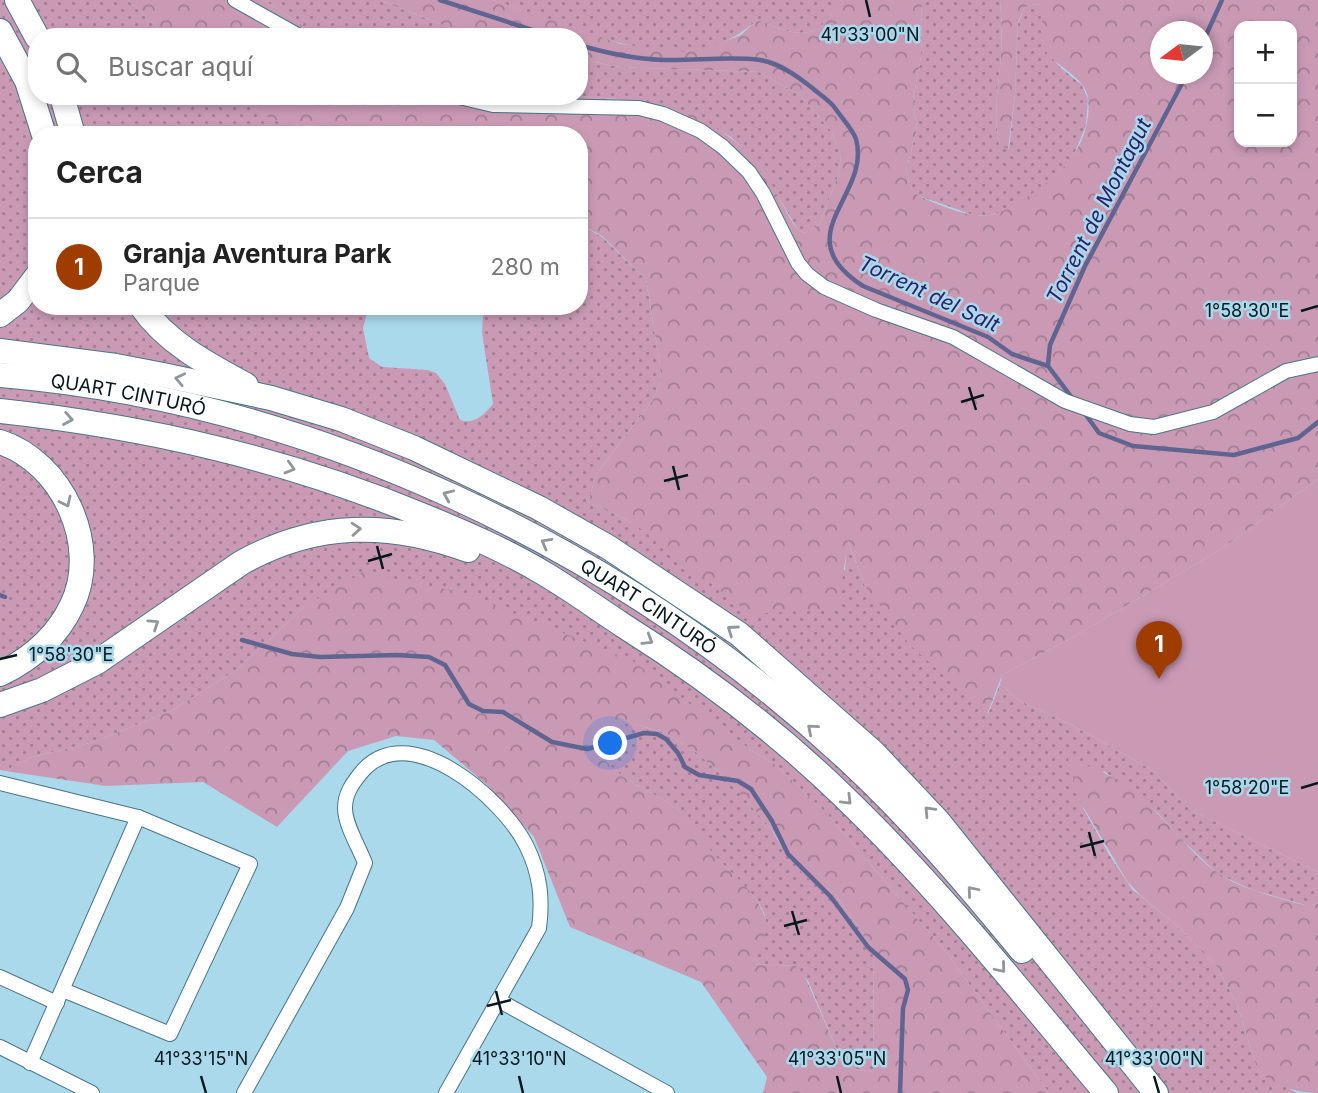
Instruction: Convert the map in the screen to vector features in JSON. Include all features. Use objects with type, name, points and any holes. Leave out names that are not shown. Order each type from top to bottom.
[{"type":"highway","points":[[16,5],[31,28]]},
{"type":"highway","points":[[0,31],[28,84]]},
{"type":"highway","points":[[35,105],[41,126]]},
{"type":"highway","points":[[65,105],[70,126]]},
{"type":"highway","points":[[0,315],[28,287]]},
{"type":"highway","points":[[149,315],[186,350],[271,398]]},
{"type":"highway","points":[[0,351],[116,366],[271,398],[341,419],[414,448],[539,508],[608,547],[739,634],[873,752],[938,821],[1156,1093]]},
{"type":"highway","name":"QUART CINTURÓ","points":[[0,375],[136,394],[265,426],[400,474],[510,523],[582,562],[746,674],[846,758],[906,817],[958,874],[1142,1093]]},
{"type":"highway","name":"QUART CINTURÓ","points":[[0,411],[51,416],[193,441],[319,477],[475,537],[545,573],[662,649],[743,709],[842,794],[971,932],[1106,1093]]},
{"type":"highway","points":[[0,442],[15,447],[43,468],[61,491],[74,518],[81,559],[73,603],[56,631],[31,656],[0,674]]},
{"type":"highway","points":[[0,705],[42,690],[97,662],[241,563],[266,549],[330,531],[366,528],[420,535],[466,549],[590,604]]},
{"type":"highway","points":[[0,723],[76,684],[97,662]]},
{"type":"street","points":[[235,0],[285,28]]},
{"type":"street","points":[[493,105],[639,108],[663,114],[701,131],[723,147],[749,172],[763,193],[798,263],[807,274],[824,286],[876,310],[954,337],[1065,401],[1130,424],[1154,427],[1213,412],[1286,371],[1318,364]]},
{"type":"street","points":[[244,1093],[347,908],[365,863],[345,810],[347,794],[365,768],[383,757],[399,753],[416,754],[449,768],[493,799],[519,833],[536,868],[542,901],[539,928],[446,1093]]},
{"type":"street","points":[[0,783],[138,817],[250,864],[170,1034],[0,977]]},
{"type":"street","points":[[30,1063],[138,817]]},
{"type":"street","points":[[498,1000],[667,1093]]},
{"type":"street","points":[[0,1047],[92,1093]]},
{"type":"green space","points":[[0,0],[128,0],[158,28],[28,28],[28,105],[248,105],[282,121],[316,126],[28,126],[28,315],[367,315],[363,328],[369,358],[382,367],[436,373],[445,384],[459,418],[462,421],[471,421],[493,404],[482,333],[483,316],[588,315],[588,229],[602,237],[646,279],[661,380],[653,400],[597,473],[588,502],[632,522],[845,570],[847,539],[865,586],[988,714],[1000,684],[1020,701],[1072,725],[1154,771],[1182,802],[1195,812],[1318,872],[1318,903],[1309,906],[1252,890],[1218,874],[1158,813],[1104,771],[1083,808],[1132,889],[1176,925],[1217,967],[1237,1004],[1258,1071],[1297,1093],[1049,1093],[945,951],[828,815],[776,765],[751,750],[305,606],[238,669],[171,711],[94,742],[32,757],[5,771],[0,770]]},
{"type":"green space","points":[[128,0],[264,0],[306,28],[158,28]]},
{"type":"green space","points":[[264,0],[380,0],[450,28],[306,28]]},
{"type":"green space","points":[[380,0],[493,0],[574,28],[450,28]]},
{"type":"green space","points":[[493,0],[833,0],[833,13],[819,28],[810,32],[787,31],[757,20],[724,42],[685,52],[637,47],[588,34],[588,28],[563,26]]},
{"type":"green space","points":[[833,0],[922,0],[921,57],[913,99],[917,129],[906,170],[912,190],[919,196],[954,210],[981,215],[1004,211],[1050,181],[1079,145],[1088,115],[1086,90],[1043,47],[1042,5],[1025,7],[1018,22],[1015,94],[1008,150],[1000,145],[996,116],[1001,42],[1000,0],[1318,0],[1318,479],[1221,549],[1077,635],[1002,675],[987,715],[909,644],[865,586],[848,541],[838,609],[750,614],[632,522],[588,502],[597,473],[653,400],[661,380],[646,279],[602,236],[588,229],[588,126],[316,126],[282,122],[246,105],[588,105],[588,97],[669,108],[703,120],[745,150],[761,167],[798,230],[805,233],[819,225],[838,176],[841,156],[832,132],[800,95],[759,72],[620,67],[588,61],[588,33],[621,44],[686,52],[713,46],[741,35],[757,20],[787,31],[810,32],[819,28],[833,13]]},
{"type":"green space","points":[[922,0],[1000,0],[1001,50],[996,116],[1000,145],[1009,149],[1018,23],[1025,7],[1043,5],[1043,47],[1061,68],[1082,85],[1088,99],[1086,126],[1072,159],[1043,189],[1006,211],[973,215],[919,196],[912,190],[906,170],[917,129],[913,99],[921,57]]},
{"type":"green space","points":[[588,61],[620,67],[759,72],[800,95],[832,132],[841,156],[838,176],[819,225],[805,233],[798,230],[760,166],[731,137],[709,125],[618,99],[588,97]]},
{"type":"green space","points":[[1318,479],[1318,872],[1195,812],[1182,802],[1154,771],[1072,725],[1020,701],[1000,684],[1002,675],[1077,635],[1221,549]]},
{"type":"green space","points":[[363,572],[464,593],[633,661],[751,750],[776,765],[828,815],[945,951],[1049,1093],[763,1093],[767,1077],[701,982],[570,927],[534,837],[487,785],[434,740],[396,736],[348,751],[277,827],[203,782],[106,786],[5,771],[32,757],[94,742],[171,711],[238,669],[305,606]],"holes":[[[620,724],[635,724],[665,733],[696,752],[729,781],[769,826],[802,873],[817,885],[834,892],[873,948],[874,1072],[853,1069],[841,1059],[802,970],[796,966],[753,964],[764,939],[766,924],[759,904],[744,885],[712,852],[678,810],[626,779],[604,758],[600,746],[602,733]]]},
{"type":"green space","points":[[620,724],[635,724],[665,733],[696,752],[729,781],[769,826],[790,859],[817,885],[834,892],[873,948],[874,1072],[853,1069],[841,1059],[808,981],[796,966],[753,964],[765,926],[761,906],[710,851],[678,810],[626,779],[604,758],[600,746],[602,733]]},
{"type":"green space","points":[[1068,758],[1093,767],[1128,788],[1149,805],[1204,862],[1228,879],[1250,889],[1296,903],[1318,903],[1318,1093],[1286,1088],[1258,1071],[1237,1004],[1217,967],[1127,881],[1079,800]]},
{"type":"waterway","name":"Torrent del Salt","points":[[440,0],[526,28]]},
{"type":"waterway","name":"Torrent de Montagut","points":[[1212,21],[1222,0]]},
{"type":"waterway","name":"Torrent del Salt","points":[[588,48],[653,59],[760,60],[781,67],[799,78],[833,105],[856,139],[858,160],[853,179],[830,232],[831,250],[841,267],[863,286],[988,337],[1012,354],[1048,366],[1073,399]]},
{"type":"waterway","name":"Torrent de Montagut","points":[[1048,365],[1050,345],[1085,266],[1182,84]]},
{"type":"waterway","name":"Torrent del Salt","points":[[1083,411],[1099,433],[1133,446],[1234,455],[1298,438],[1318,422]]},
{"type":"waterway","points":[[0,595],[5,597]]},
{"type":"waterway","points":[[242,640],[292,654],[320,657],[429,657],[445,665],[469,704],[483,711],[503,712],[552,742],[587,749],[644,733],[657,734],[666,739],[678,753],[685,767],[699,775],[738,781],[751,789],[772,821],[788,854],[831,897],[868,947],[905,979],[908,990],[903,1008],[900,1093]]},
{"type":"place","name":"Granja Aventura Park","points":[[1159,679]]}]
